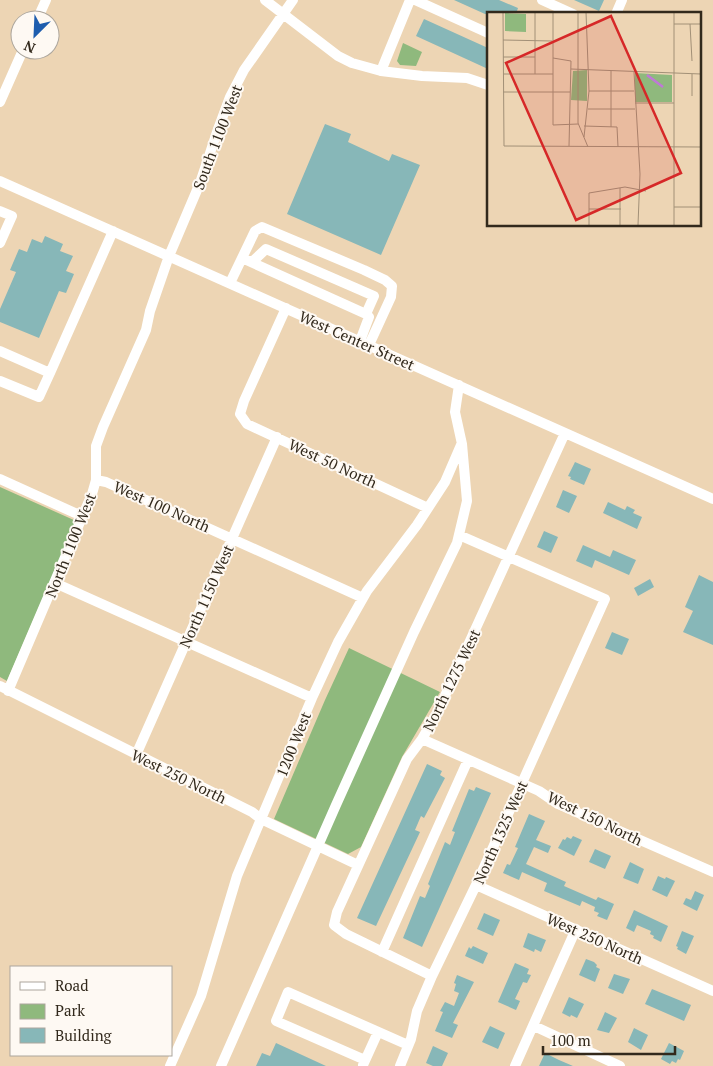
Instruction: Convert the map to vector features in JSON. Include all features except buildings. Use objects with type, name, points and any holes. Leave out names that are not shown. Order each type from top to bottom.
[{"type":"street","points":[[265,0],[338,56],[352,63],[381,71],[422,76],[467,78],[487,85]]},
{"type":"street","name":"South 1100 West","points":[[169,256],[200,183],[217,132],[244,70],[294,0]]},
{"type":"street","points":[[381,71],[410,0]]},
{"type":"street","points":[[415,0],[487,33]]},
{"type":"street","points":[[542,0],[568,12]]},
{"type":"street","points":[[617,12],[622,0]]},
{"type":"street","points":[[0,102],[19,60]]},
{"type":"street","name":"West Center Street","points":[[0,181],[713,499]]},
{"type":"street","points":[[0,211],[12,216],[0,243]]},
{"type":"street","points":[[230,283],[247,260],[255,231],[262,227],[385,280],[392,286],[391,297],[364,343]]},
{"type":"street","points":[[0,381],[39,397],[113,231]]},
{"type":"street","points":[[247,260],[266,248],[374,296],[366,314]]},
{"type":"street","name":"North 1100 West","points":[[4,689],[55,584],[92,494],[96,480],[96,446],[146,330],[150,311],[169,256]]},
{"type":"street","points":[[247,260],[366,314],[370,317],[364,343]]},
{"type":"street","name":"West 50 North","points":[[286,308],[244,401],[240,414],[247,424],[428,508]]},
{"type":"street","points":[[0,351],[50,373]]},
{"type":"street","points":[[221,1066],[414,632],[457,543],[467,501],[462,444],[455,412],[459,385]]},
{"type":"street","name":"North 1275 West","points":[[382,952],[346,934],[334,925],[337,912],[407,759],[422,739],[438,711],[564,433]]},
{"type":"street","name":"North 1150 West","points":[[136,755],[277,437]]},
{"type":"street","name":"1200 West","points":[[170,1066],[201,996],[237,876],[312,698],[338,642],[363,598],[445,482],[462,444]]},
{"type":"street","points":[[0,480],[75,512],[84,514]]},
{"type":"street","name":"West 100 North","points":[[96,480],[106,482],[363,598]]},
{"type":"street","points":[[459,535],[509,556]]},
{"type":"street","name":"North 1325 West","points":[[400,1066],[417,1011],[432,976],[476,885],[605,599],[509,556]]},
{"type":"street","points":[[55,584],[312,698]]},
{"type":"street","name":"West 250 North","points":[[4,689],[252,812],[261,819],[358,865]]},
{"type":"street","name":"West 150 North","points":[[422,739],[538,791],[558,804],[713,872]]},
{"type":"street","points":[[432,976],[382,952],[468,760]]},
{"type":"street","name":"West 250 North","points":[[476,885],[713,991]]},
{"type":"street","points":[[516,1066],[576,929]]},
{"type":"street","points":[[378,1032],[363,1063],[276,1021],[288,992],[408,1045]]},
{"type":"street","points":[[534,1026],[620,1066]]},
{"type":"green space","points":[[403,43],[422,52],[416,66],[400,65],[397,61]]},
{"type":"green space","points":[[0,487],[76,521],[7,681],[0,677]]},
{"type":"green space","points":[[349,648],[440,692],[402,757],[361,847],[348,854],[274,819]]}]
